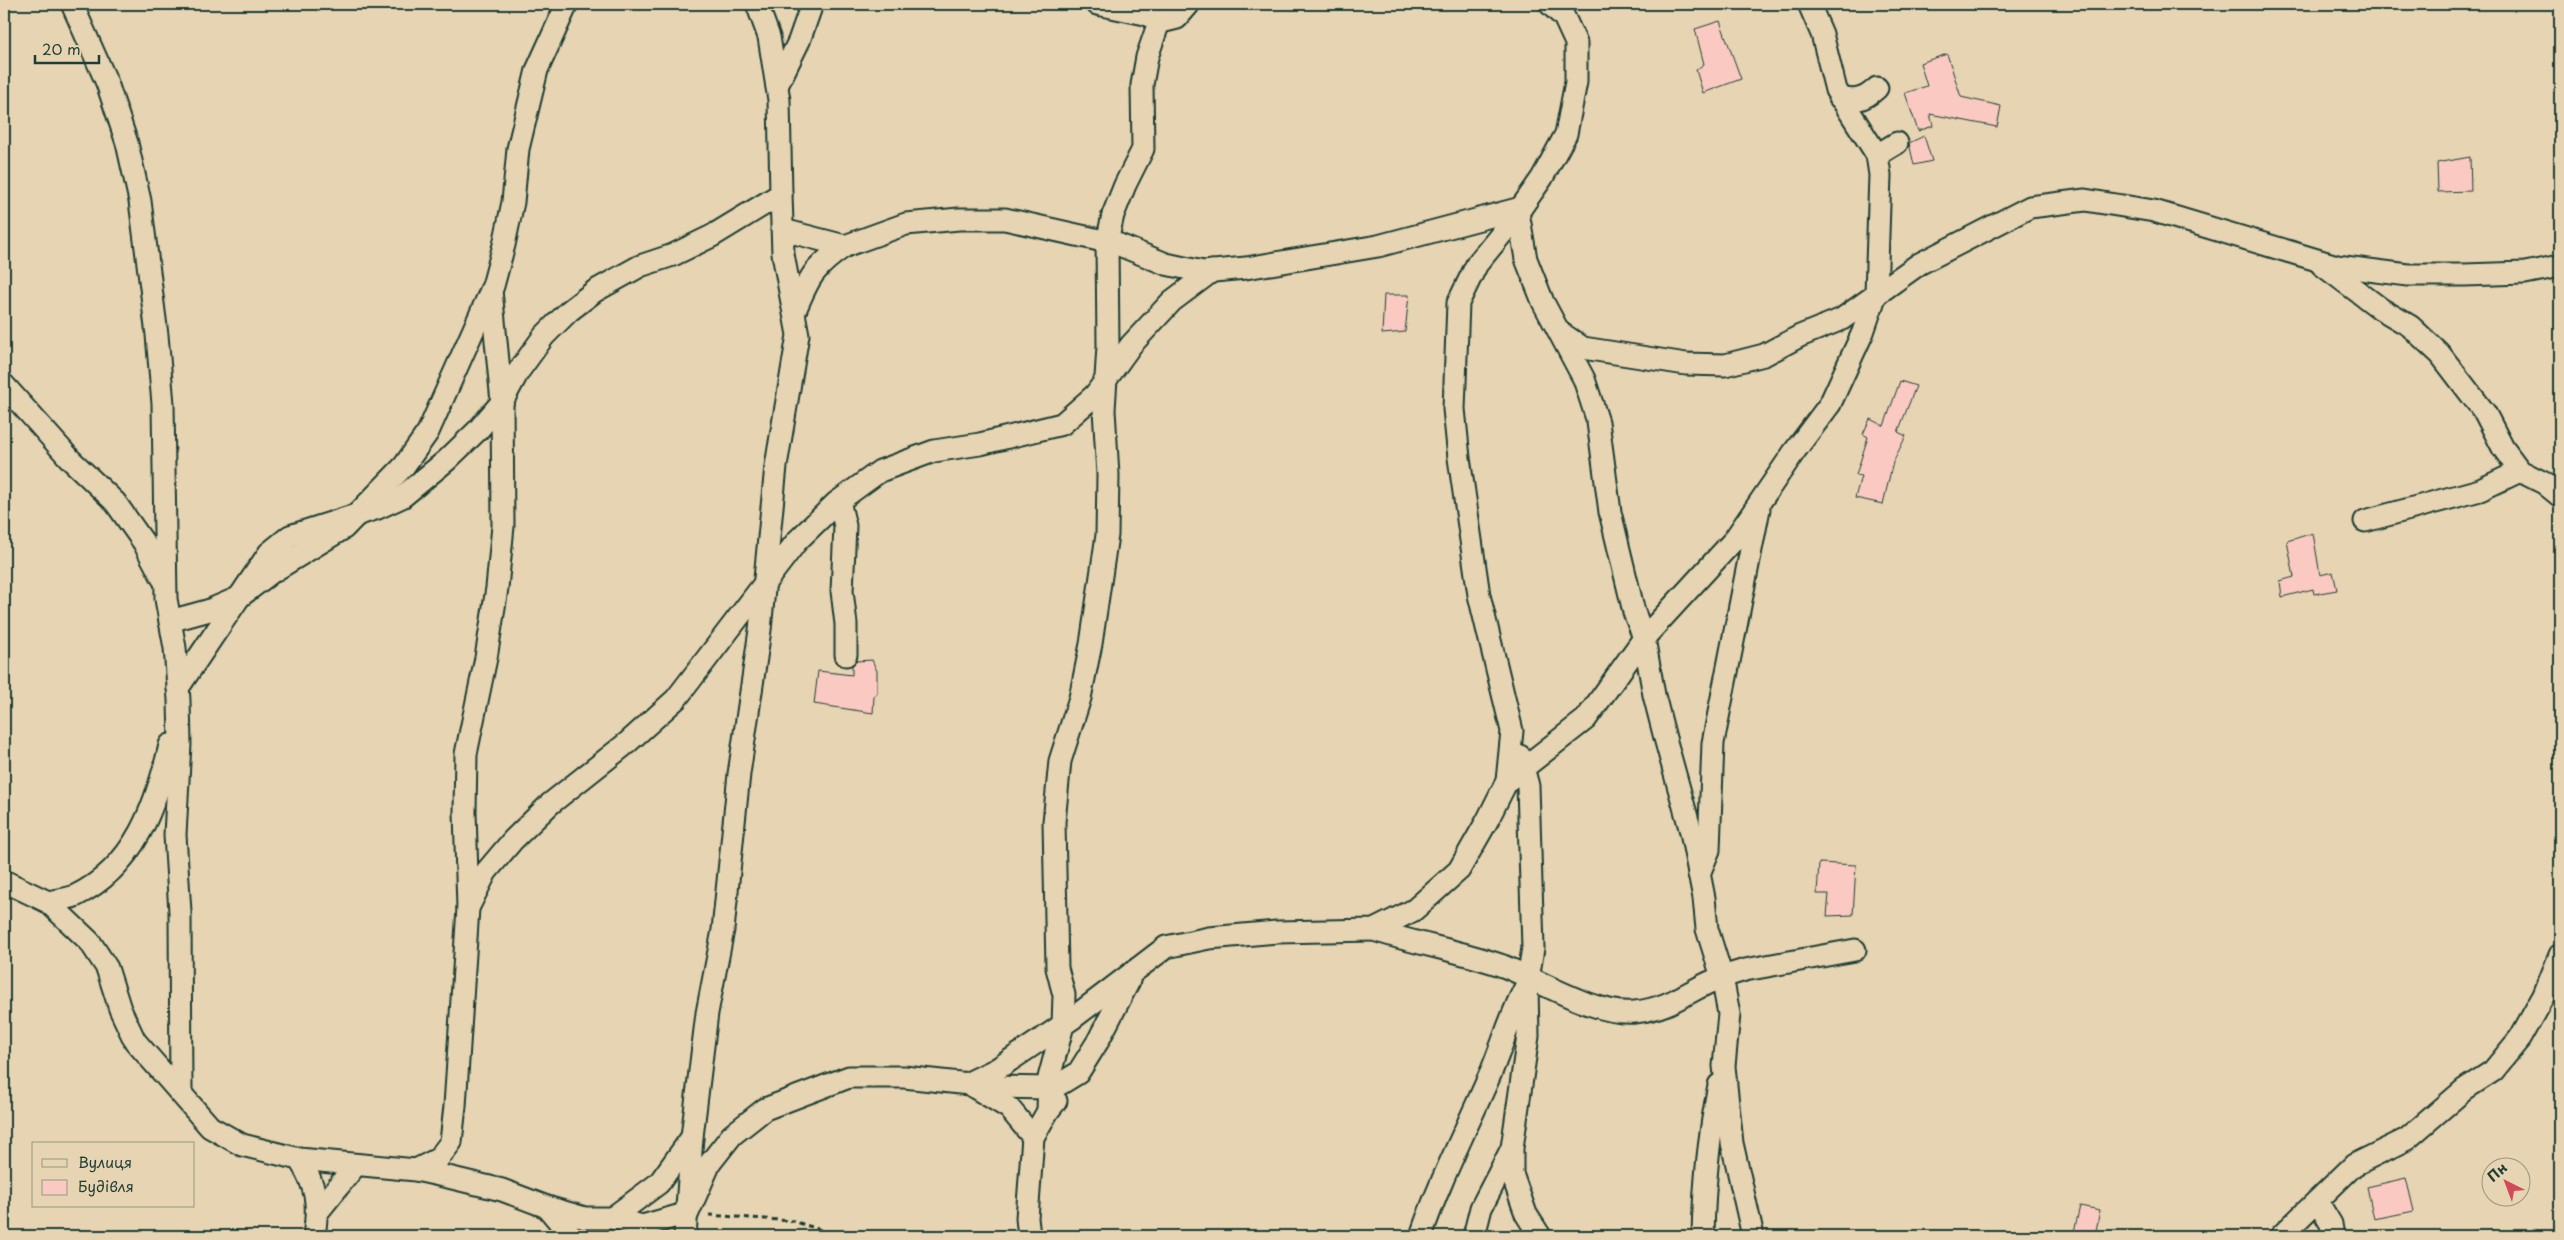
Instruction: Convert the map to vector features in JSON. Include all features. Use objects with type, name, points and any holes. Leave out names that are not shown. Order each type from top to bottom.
[{"type":"street","points":[[72,4],[107,83],[127,143],[140,201],[157,335],[163,404],[166,583],[178,694],[180,744],[175,835],[180,912],[181,1093]]},
{"type":"street","points":[[170,621],[210,610],[240,596],[272,572],[344,528],[404,466],[428,432],[491,290],[504,245],[513,202],[518,149],[536,70],[567,4]]},
{"type":"street","points":[[685,1236],[692,1136],[707,1013],[723,930],[738,783],[760,630],[776,466],[797,344],[795,311],[783,254],[777,86],[769,37],[757,4]]},
{"type":"street","points":[[777,86],[799,41],[812,4]]},
{"type":"street","points":[[1097,4],[1165,21],[1177,18],[1189,4]]},
{"type":"street","points":[[1540,1236],[1526,1214],[1512,1174],[1512,1148],[1528,1036],[1528,981],[1533,948],[1528,786],[1512,731],[1479,595],[1454,409],[1458,303],[1477,264],[1542,178],[1566,134],[1576,82],[1576,43],[1564,18],[1550,4]]},
{"type":"street","points":[[1374,930],[1414,910],[1459,870],[1507,781],[1523,766],[1586,719],[1644,638],[1734,540],[1830,404],[1863,332],[1876,294],[1880,175],[1877,155],[1836,90],[1822,34],[1809,4]]},
{"type":"street","points":[[1048,1110],[1049,1078],[1063,1025],[1064,995],[1057,968],[1054,822],[1060,761],[1080,698],[1091,644],[1107,535],[1108,475],[1104,410],[1107,242],[1113,215],[1143,149],[1142,85],[1147,58],[1160,19]]},
{"type":"street","points":[[1840,98],[1852,101],[1866,98],[1877,88]]},
{"type":"street","points":[[1877,155],[1897,143]]},
{"type":"street","points":[[356,516],[402,497],[447,460],[502,402],[518,372],[544,336],[569,311],[595,291],[640,266],[673,255],[712,236],[781,194]]},
{"type":"street","points":[[1558,331],[1583,348],[1686,364],[1725,365],[1764,355],[1800,336],[1842,319],[1919,264],[2030,207],[2086,200],[2154,211],[2337,266],[2408,275],[2525,274],[2560,266]]},
{"type":"street","points":[[795,311],[806,284],[822,262],[845,246],[906,224],[958,219],[1005,219],[1107,242],[1166,264],[1203,272],[1246,268],[1378,246],[1519,210]]},
{"type":"street","points":[[1519,210],[1526,259],[1543,302],[1584,379],[1598,422],[1610,512],[1634,612],[1644,638],[1654,695],[1692,832],[1698,874],[1704,898],[1707,929],[1722,977],[1729,1014],[1724,1066],[1712,1121],[1703,1236]]},
{"type":"street","points":[[783,230],[845,246]]},
{"type":"street","points":[[2314,259],[2381,309],[2410,326],[2440,354],[2485,414],[2503,448],[2520,471],[2544,483],[2560,496]]},
{"type":"street","points":[[468,908],[486,872],[513,840],[550,804],[626,743],[676,698],[797,541],[839,501],[880,471],[934,451],[989,442],[1062,424],[1096,395],[1131,345],[1172,301],[1212,271]]},
{"type":"street","points":[[416,1170],[438,1159],[451,1142],[468,908],[465,812],[466,754],[486,658],[497,588],[503,526],[502,402],[491,290]]},
{"type":"street","points":[[4,385],[71,460],[114,502],[144,543],[166,583]]},
{"type":"street","points":[[2365,521],[2480,490],[2520,471]]},
{"type":"street","points":[[839,501],[845,526],[842,552],[842,591],[846,624],[846,655]]},
{"type":"street","points":[[1698,874],[1709,850],[1713,743],[1760,502]]},
{"type":"street","points":[[48,902],[74,896],[114,869],[143,830],[161,786],[178,694],[240,596]]},
{"type":"street","points":[[1507,781],[1512,731]]},
{"type":"street","points":[[4,881],[48,902],[90,942],[106,968],[120,1009],[135,1041],[210,1127],[242,1145],[299,1159],[355,1166],[416,1170],[502,1190],[547,1207],[585,1218],[612,1218],[642,1226],[688,1214]]},
{"type":"street","points":[[968,1083],[997,1069],[1063,1025],[1166,947],[1210,938],[1277,932],[1374,930],[1492,963],[1528,981],[1595,1005],[1632,1012],[1658,1009],[1722,977],[1745,970],[1855,950]]},
{"type":"street","points":[[2281,1236],[2354,1165],[2407,1139],[2465,1089],[2493,1071],[2520,1038],[2544,995],[2560,955]]},
{"type":"street","points":[[1026,1230],[1033,1137],[1048,1110],[1078,1074],[1098,1041],[1134,972]]},
{"type":"street","points":[[1421,1236],[1497,1058],[1513,1011],[1528,981]]},
{"type":"street","points":[[1724,1066],[1732,1144],[1753,1236]]},
{"type":"street","points":[[688,1214],[710,1163],[732,1135],[765,1109],[850,1077],[904,1077],[997,1087],[1048,1088],[1078,1074]]},
{"type":"street","points":[[968,1083],[1009,1108],[1033,1137]]},
{"type":"street","points":[[612,1218],[659,1184],[692,1136]]},
{"type":"street","points":[[1474,1236],[1481,1208],[1512,1148]]},
{"type":"street","points":[[299,1159],[310,1177],[317,1213],[314,1236]]},
{"type":"street","points":[[317,1213],[355,1166]]},
{"type":"street","points":[[2317,1201],[2331,1224],[2333,1236]]},
{"type":"street","points":[[547,1207],[571,1236]]},
{"type":"path","points":[[688,1214],[793,1221],[831,1233],[886,1236]]},
{"type":"building","points":[[1720,21],[1741,79],[1703,93],[1696,70],[1704,64],[1695,29]]},
{"type":"building","points":[[1947,54],[1961,97],[2001,106],[1997,127],[1930,114],[1933,126],[1918,131],[1905,93],[1927,86],[1920,63]]},
{"type":"building","points":[[1924,136],[1932,161],[1914,165],[1909,143]]},
{"type":"building","points":[[2470,157],[2471,191],[2438,192],[2437,163]]},
{"type":"building","points":[[1384,295],[1409,295],[1405,332],[1382,334]]},
{"type":"building","points":[[1900,381],[1916,386],[1898,432],[1906,436],[1893,462],[1883,504],[1855,498],[1861,476],[1856,475],[1868,437],[1863,434],[1870,419],[1884,426]]},
{"type":"building","points":[[2313,533],[2320,575],[2333,572],[2337,590],[2314,594],[2313,589],[2282,597],[2280,581],[2294,577],[2287,541]]},
{"type":"building","points":[[872,660],[877,671],[877,694],[874,696],[873,713],[814,704],[818,671],[852,675],[852,666],[857,661]]},
{"type":"building","points":[[1819,863],[1856,865],[1853,915],[1827,916],[1829,894],[1817,894]]},
{"type":"building","points":[[2406,1178],[2414,1211],[2374,1219],[2367,1187]]},
{"type":"building","points":[[2080,1206],[2100,1210],[2095,1236],[2073,1236]]}]
